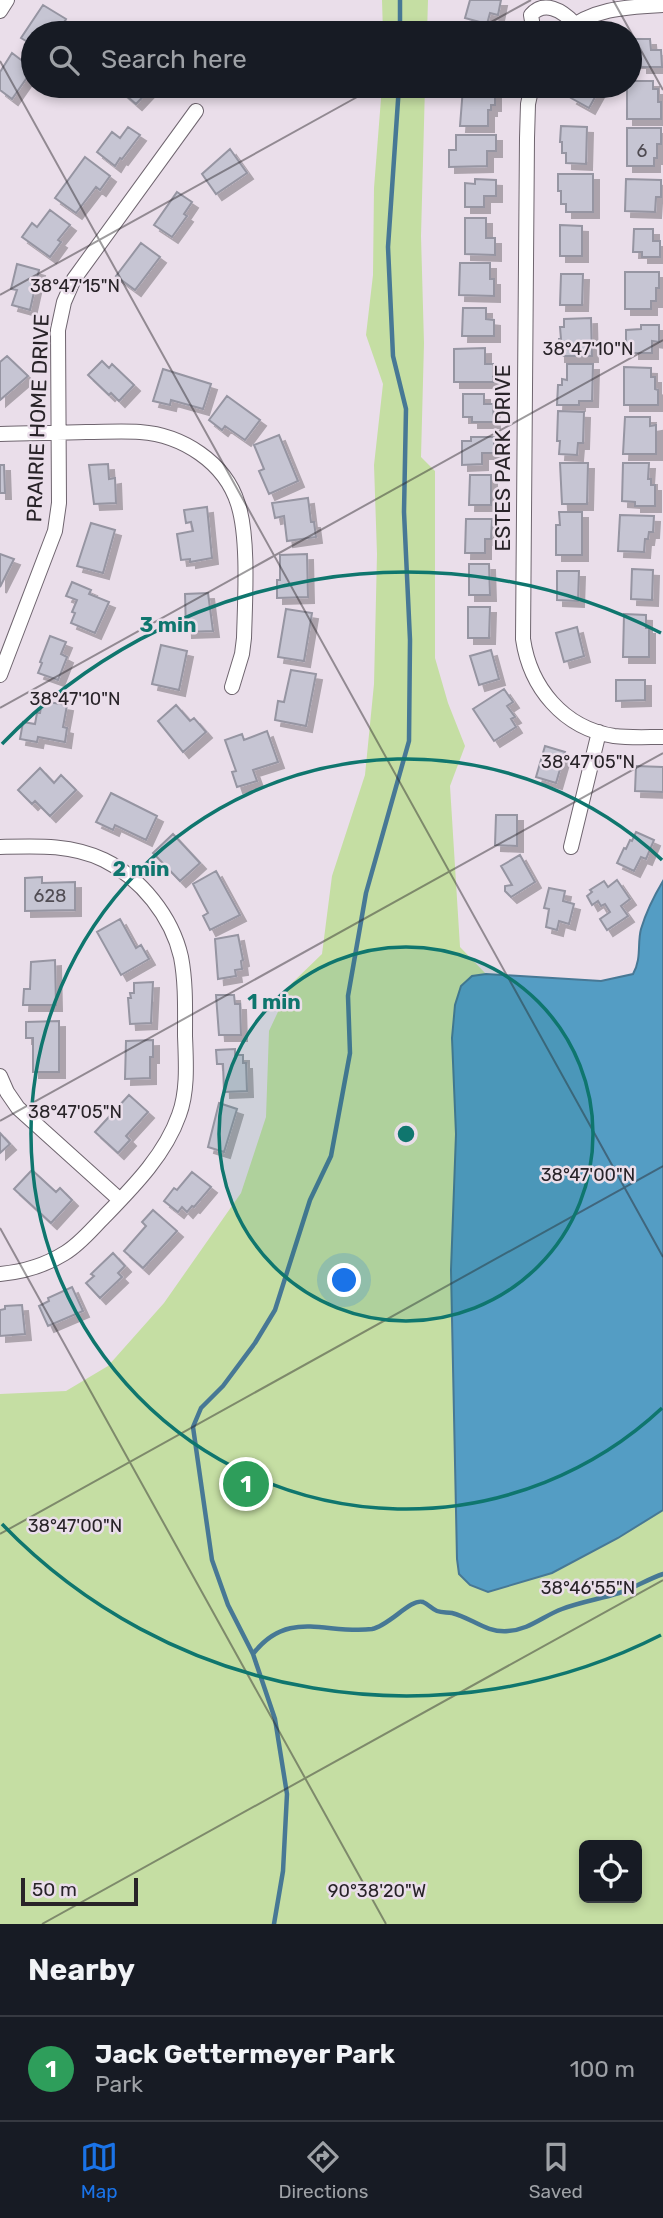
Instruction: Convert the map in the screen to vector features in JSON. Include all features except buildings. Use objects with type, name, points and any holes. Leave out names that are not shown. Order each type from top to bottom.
[{"type":"street","points":[[0,11],[7,0]]},
{"type":"street","points":[[532,21],[531,15],[535,8],[544,4],[562,11],[566,21]]},
{"type":"street","points":[[584,21],[599,13],[622,7],[663,5]]},
{"type":"street","name":"ESTES PARK DRIVE","points":[[529,98],[523,639],[526,660],[534,680],[547,699],[581,724],[615,736],[663,737]]},
{"type":"street","name":"PRAIRIE HOME DRIVE","points":[[0,675],[55,531],[60,503],[58,330],[64,302],[74,279],[196,111]]},
{"type":"street","points":[[0,434],[141,432],[164,436],[188,445],[204,456],[227,481],[238,502],[243,524],[245,600],[242,654],[232,687]]},
{"type":"street","points":[[570,847],[599,732]]},
{"type":"street","points":[[0,847],[50,845],[77,850],[104,860],[146,892],[172,930],[181,957],[186,1045],[185,1093],[167,1143],[120,1200],[66,1253],[18,1272],[0,1274]]},
{"type":"street","points":[[0,1076],[18,1108],[120,1200]]},
{"type":"green space","points":[[382,0],[428,0],[427,21],[383,21]]},
{"type":"green space","points":[[381,98],[425,98],[421,236],[424,343],[421,457],[435,471],[435,658],[448,703],[465,746],[450,786],[460,947],[486,974],[472,976],[663,1485],[663,1924],[0,1924],[0,1394],[66,1391],[108,1366],[164,1303],[241,1193],[266,1117],[269,1031],[291,984],[322,954],[332,876],[365,775],[374,684],[377,554],[374,465],[383,384],[366,335],[373,275],[374,188]]},
{"type":"water","points":[[663,881],[663,1510],[618,1538],[552,1573],[488,1592],[470,1585],[459,1574],[457,1559],[451,1270],[456,1134],[452,1038],[455,1005],[461,986],[472,976],[486,974],[601,981],[633,974],[643,923]]},
{"type":"waterway","points":[[400,0],[400,21]]},
{"type":"waterway","points":[[274,1924],[283,1871],[287,1794],[275,1719],[253,1654],[228,1605],[212,1560],[193,1427],[201,1408],[223,1386],[255,1343],[275,1310],[310,1200],[331,1156],[350,1053],[348,996],[366,893],[409,741],[410,640],[404,512],[406,409],[393,356],[388,247],[398,98]]},
{"type":"waterway","points":[[253,1654],[266,1640],[294,1627],[372,1629],[418,1602],[423,1602],[437,1611],[459,1615],[486,1628],[516,1630],[562,1609],[619,1593],[663,1574]]},
{"type":"place","name":"Jack Gettermeyer Park","points":[[246,1484]]}]
